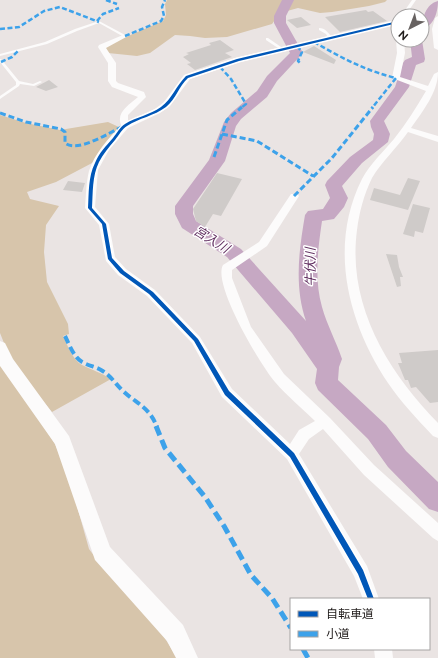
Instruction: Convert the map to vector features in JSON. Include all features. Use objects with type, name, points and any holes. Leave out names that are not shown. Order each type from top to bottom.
[{"type":"street","points":[[438,18],[435,31],[438,48]]},
{"type":"street","points":[[371,598],[361,572],[292,455],[227,393],[196,340],[151,293],[122,272],[110,258],[104,224],[90,208],[93,171],[101,154],[125,125],[157,112],[167,104],[175,96],[182,81],[187,77],[238,60],[390,24]]},
{"type":"street","points":[[125,36],[102,47],[112,63],[112,81],[115,85],[141,94],[142,97],[124,114],[123,120],[125,125]]},
{"type":"street","points":[[401,48],[396,78],[431,90]]},
{"type":"street","points":[[438,74],[431,90],[406,129],[367,179],[354,215],[350,242],[349,271],[356,305],[374,347],[391,377],[406,397],[438,432]]},
{"type":"street","points":[[406,129],[438,139]]},
{"type":"street","points":[[294,196],[262,244],[227,268],[226,278],[246,328],[279,378],[325,422],[369,470],[438,533]]},
{"type":"street","points":[[0,347],[6,362],[63,441],[102,553],[176,633],[187,658]]},
{"type":"street","points":[[292,455],[296,445],[307,431],[325,422]]},
{"type":"lane","points":[[0,55],[46,43],[99,22],[125,36]]},
{"type":"lane","points":[[320,29],[330,38]]},
{"type":"lane","points":[[267,39],[282,49]]},
{"type":"lane","points":[[0,60],[18,82],[34,85],[40,82]]},
{"type":"lane","points":[[0,98],[18,85],[18,82]]},
{"type":"shaded area","points":[[167,0],[387,0],[385,2],[369,6],[332,12],[320,13],[298,8],[280,13],[272,24],[227,37],[205,38],[175,35],[150,53],[137,56],[108,53],[105,46],[163,21],[166,15],[165,4]]},
{"type":"shaded area","points":[[0,115],[26,123],[60,130],[108,122],[121,128],[94,162],[56,182],[27,192],[30,199],[59,206],[46,225],[44,252],[47,282],[68,324],[69,334],[63,336],[71,352],[82,365],[111,379],[52,412],[12,363],[0,333]]},
{"type":"shaded area","points":[[0,360],[55,444],[68,474],[89,549],[107,573],[157,625],[177,658],[0,658]]},
{"type":"building","points":[[366,10],[368,12],[373,11],[387,21],[340,32],[325,17]]},
{"type":"building","points":[[301,17],[311,25],[297,28],[287,20]]},
{"type":"building","points":[[220,40],[234,50],[225,53],[232,57],[195,70],[187,64],[191,63],[183,57],[189,54],[186,53],[211,45],[209,43]]},
{"type":"building","points":[[314,46],[336,60],[334,64],[303,52]]},
{"type":"building","points":[[49,80],[58,87],[46,91],[36,87]]},
{"type":"building","points":[[217,173],[242,179],[221,216],[213,214],[205,227],[196,221],[193,209]]},
{"type":"building","points":[[408,178],[420,181],[408,210],[370,200],[374,188],[400,195]]},
{"type":"building","points":[[68,181],[85,183],[82,192],[63,190]]},
{"type":"building","points":[[413,204],[430,208],[423,233],[415,231],[414,237],[403,234]]},
{"type":"building","points":[[386,254],[397,255],[399,267],[403,277],[400,277],[401,286],[397,287]]},
{"type":"building","points":[[438,350],[438,402],[430,403],[416,387],[411,388],[408,380],[405,380],[398,363],[402,363],[399,353]]},
{"type":"waterway","name":"宮入川","points":[[288,0],[280,16],[280,23],[292,44]]},
{"type":"waterway","name":"牛伏川","points":[[430,15],[438,4]]},
{"type":"waterway","name":"宮入川","points":[[294,48],[297,53],[272,79],[262,94],[236,116],[229,125],[217,161],[184,206],[184,214],[188,224],[234,253],[299,327],[325,364]]},
{"type":"waterway","name":"牛伏川","points":[[417,48],[419,59],[410,63],[406,80],[393,101],[377,121],[378,127],[382,134],[380,142],[356,160],[333,185],[339,198],[335,207],[328,215],[314,215],[309,246],[308,277],[310,298],[316,321],[331,359],[328,367],[326,383],[377,432],[397,459],[438,500]]},
{"type":"marked path","points":[[106,0],[117,4]]},
{"type":"marked path","points":[[125,36],[161,21],[164,16],[162,7],[165,0]]},
{"type":"marked path","points":[[0,29],[19,27],[44,11],[60,7],[99,22]]},
{"type":"marked path","points":[[97,21],[103,14],[119,8]]},
{"type":"marked path","points":[[294,196],[332,158],[396,78],[374,72],[333,53],[314,42]]},
{"type":"marked path","points":[[297,46],[302,52],[298,61],[301,64]]},
{"type":"marked path","points":[[1,62],[12,57],[19,50]]},
{"type":"marked path","points":[[214,157],[227,120],[246,104],[231,79],[220,67]]},
{"type":"marked path","points":[[0,113],[26,122],[61,129],[65,132],[65,143],[73,147],[81,146],[122,127]]},
{"type":"marked path","points":[[222,134],[257,141],[313,176]]},
{"type":"marked path","points":[[65,336],[75,356],[83,363],[101,370],[116,382],[121,389],[147,409],[153,417],[165,448],[205,497],[224,526],[251,575],[272,598],[290,626]]},
{"type":"marked path","points":[[304,650],[308,658]]},
{"type":"cycle path","points":[[371,598],[361,572],[292,455],[227,393],[196,340],[151,293],[122,272],[110,258],[104,224],[90,208],[92,178],[96,163],[100,156],[124,126],[158,111],[167,104],[181,83],[187,77],[238,60],[390,24]]}]
